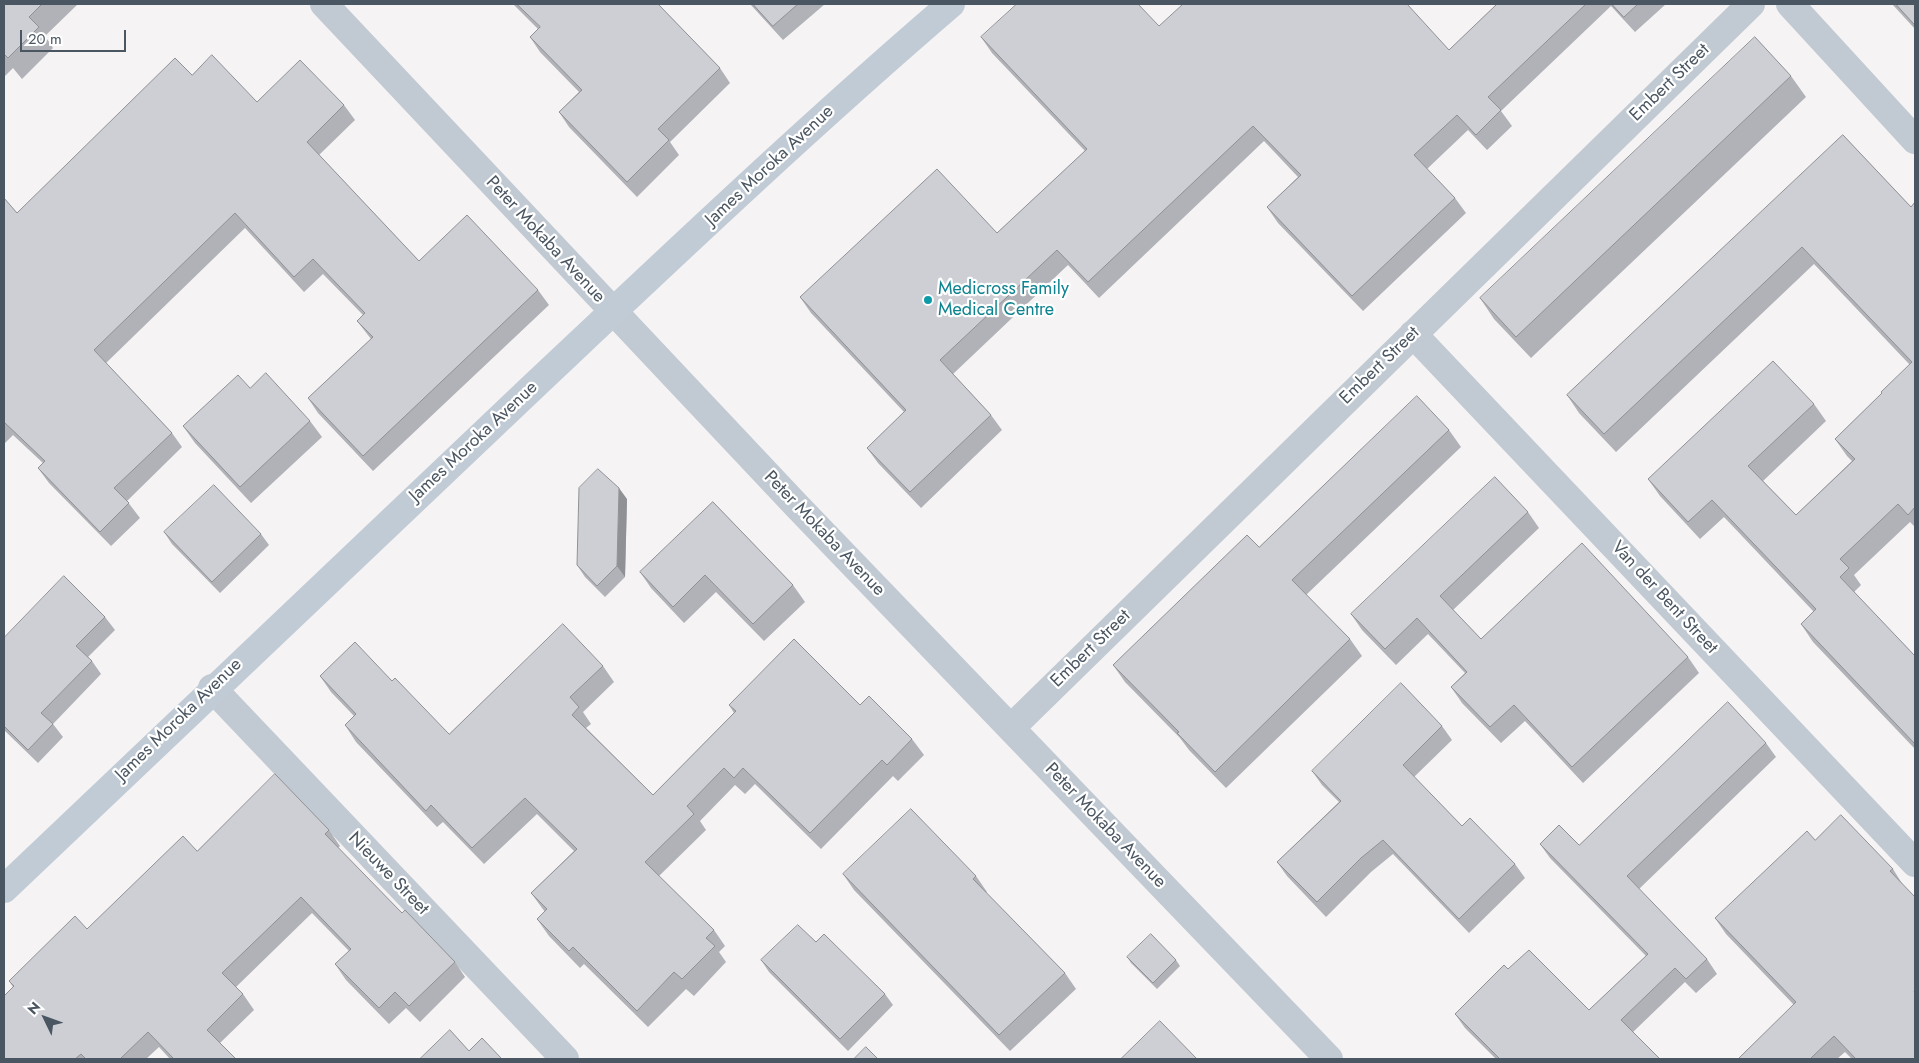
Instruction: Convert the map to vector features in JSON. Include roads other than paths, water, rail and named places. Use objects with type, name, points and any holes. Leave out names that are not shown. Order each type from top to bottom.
[{"type":"street","name":"Peter Mokaba Avenue","points":[[324,4],[613,312],[1329,1059]]},
{"type":"street","name":"James Moroka Avenue","points":[[4,889],[212,688],[613,312],[862,81],[951,4]]},
{"type":"street","name":"Embert Street","points":[[1011,728],[1751,4]]},
{"type":"street","points":[[1790,4],[1915,140]]},
{"type":"street","name":"Van der Bent Street","points":[[1413,334],[1915,863]]},
{"type":"street","name":"Nieuwe Street","points":[[212,688],[565,1059]]},
{"type":"place","name":"Medicross Family Medical Centre","points":[[928,300]]}]
